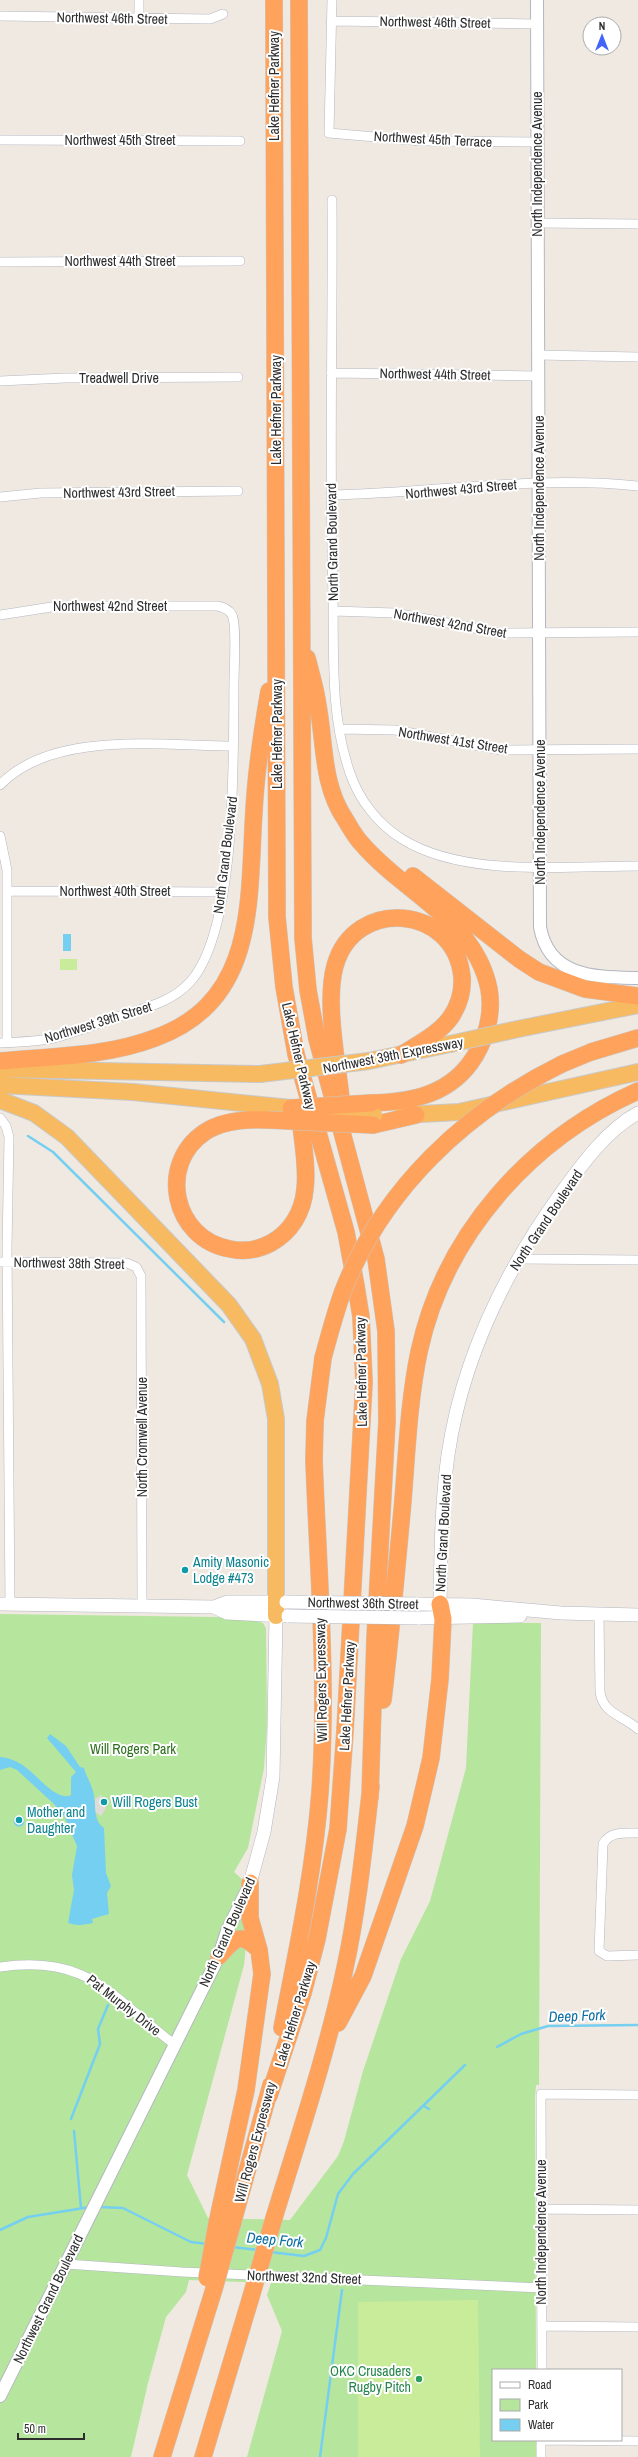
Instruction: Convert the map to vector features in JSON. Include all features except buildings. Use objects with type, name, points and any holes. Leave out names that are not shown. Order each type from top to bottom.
[{"type":"highway","points":[[268,0],[273,37]]},
{"type":"highway","name":"Lake Hefner Parkway","points":[[269,2096],[303,1993],[317,1939],[338,1829],[346,1723],[364,1398],[361,1317],[351,1256],[296,1054],[282,974],[277,917],[274,0]]},
{"type":"highway","name":"Lake Hefner Parkway","points":[[299,0],[301,883],[305,963],[317,1039],[376,1259],[384,1309],[388,1367],[374,1639],[370,1798]]},
{"type":"highway","points":[[296,1054],[305,1175],[305,1189],[300,1209],[286,1232],[264,1246],[238,1250],[214,1244],[192,1229],[179,1207],[176,1181],[183,1155],[196,1140],[214,1128],[268,1112],[291,1108],[373,1114],[438,1091],[458,1076],[470,1063],[481,1046],[490,1017],[490,999],[482,965],[476,953],[462,934],[370,852],[350,826],[336,802],[327,776],[318,706],[301,629]]},
{"type":"highway","points":[[0,1061],[66,1057],[104,1051],[156,1038],[174,1030],[196,1015],[206,1006],[228,978],[241,950],[247,920],[257,761],[277,646]]},
{"type":"highway","points":[[350,826],[373,848],[448,902],[501,946],[534,969],[574,987],[596,992],[638,996]]},
{"type":"highway","points":[[345,1140],[332,1010],[331,992],[334,966],[338,954],[351,937],[369,924],[389,918],[414,919],[427,924],[443,936],[458,959],[462,982],[459,1002],[451,1018],[440,1029],[401,1055]]},
{"type":"highway","name":"Northwest 39th Expressway","points":[[0,1069],[260,1074],[369,1061],[638,1005]]},
{"type":"highway","name":"Will Rogers Expressway","points":[[165,2450],[209,2289],[224,2224],[269,2096],[311,1874],[320,1792],[323,1715],[314,1460],[315,1421],[323,1358],[344,1291],[362,1252],[392,1204],[419,1170],[448,1140],[475,1117],[529,1080],[590,1052],[638,1038]]},
{"type":"highway","points":[[0,1085],[133,1092],[268,1112],[416,1115],[459,1112],[498,1105],[638,1072]]},
{"type":"highway","points":[[203,2457],[325,2046],[353,1929],[390,1640],[415,1376],[421,1344],[434,1303],[455,1255],[491,1202],[518,1172],[547,1145],[573,1126],[601,1109],[638,1092]]},
{"type":"highway","points":[[0,1100],[34,1112],[67,1137],[229,1305],[253,1339],[269,1378],[276,1419],[282,1609]]},
{"type":"highway","points":[[325,2046],[364,1976],[416,1826],[431,1758],[440,1679],[442,1611]]},
{"type":"highway","points":[[224,2224],[246,2090],[262,1974],[259,1950],[250,1918],[250,1883]]},
{"type":"highway","points":[[219,1956],[233,1941],[240,1938],[248,1939],[259,1950]]},
{"type":"main road","name":"North Grand Boulevard","points":[[442,1611],[443,1501],[455,1420],[477,1344],[497,1298],[518,1259],[550,1210],[581,1169],[615,1131],[638,1113]]},
{"type":"main road","name":"Northwest 36th Street","points":[[5,1604],[214,1607],[227,1602],[282,1609],[418,1618],[442,1611]]},
{"type":"main road","name":"Northwest 36th Street","points":[[282,1609],[418,1604],[442,1611],[638,1615]]},
{"type":"main road","name":"North Grand Boulevard","points":[[250,1883],[264,1832],[273,1777],[282,1609]]},
{"type":"street","points":[[139,0],[139,18]]},
{"type":"street","points":[[332,0],[333,21]]},
{"type":"street","name":"North Independence Avenue","points":[[537,0],[540,921],[542,939],[551,956],[564,966],[604,977],[638,978]]},
{"type":"street","name":"Northwest 46th Street","points":[[0,16],[210,19],[223,14]]},
{"type":"street","name":"Northwest 46th Street","points":[[333,21],[538,24]]},
{"type":"street","name":"Northwest 45th Terrace","points":[[333,21],[329,133],[421,141],[537,142]]},
{"type":"street","name":"Northwest 45th Street","points":[[0,140],[240,141]]},
{"type":"street","name":"North Grand Boulevard","points":[[332,200],[331,373],[334,679],[340,729],[350,773],[366,805],[391,831],[423,850],[483,864],[540,867]]},
{"type":"street","points":[[537,223],[638,224]]},
{"type":"street","name":"Northwest 44th Street","points":[[0,262],[240,261]]},
{"type":"street","points":[[538,355],[638,357]]},
{"type":"street","name":"Northwest 44th Street","points":[[331,373],[538,376]]},
{"type":"street","name":"Treadwell Drive","points":[[0,381],[65,378],[238,377]]},
{"type":"street","name":"Northwest 43rd Street","points":[[332,495],[386,494],[471,486],[539,483],[638,486]]},
{"type":"street","name":"Northwest 43rd Street","points":[[0,497],[42,493],[238,491]]},
{"type":"street","name":"Northwest 42nd Street","points":[[0,615],[58,606],[221,607]]},
{"type":"street","name":"North Grand Boulevard","points":[[189,983],[201,968],[210,950],[223,892],[232,804],[233,619],[227,610],[221,607]]},
{"type":"street","name":"Northwest 42nd Street","points":[[333,612],[396,613],[486,632],[539,634],[638,632]]},
{"type":"street","name":"Northwest 41st Street","points":[[340,729],[395,730],[491,749],[638,749]]},
{"type":"street","points":[[0,785],[22,767],[45,756],[75,747],[103,745],[233,746]]},
{"type":"street","points":[[0,836],[8,870],[4,1042]]},
{"type":"street","points":[[540,867],[638,866]]},
{"type":"street","name":"Northwest 40th Street","points":[[8,891],[223,892]]},
{"type":"street","name":"Northwest 39th Street","points":[[4,1042],[48,1039],[91,1027],[162,1002],[189,983]]},
{"type":"street","points":[[0,1118],[6,1126],[9,1137],[4,1262],[5,1604]]},
{"type":"street","points":[[518,1259],[638,1260]]},
{"type":"street","name":"Northwest 38th Street","points":[[4,1262],[124,1263],[137,1268]]},
{"type":"street","name":"North Cromwell Avenue","points":[[137,1268],[142,1282],[142,1606]]},
{"type":"street","points":[[599,1614],[600,1688],[602,1703],[611,1712],[638,1729]]},
{"type":"street","points":[[638,1833],[614,1834],[608,1837],[603,1844],[601,1931],[599,1948],[601,1953],[607,1956],[638,1955]]},
{"type":"street","name":"North Grand Boulevard","points":[[85,2224],[219,1956],[227,1931],[250,1883]]},
{"type":"street","name":"Pat Murphy Drive","points":[[0,1967],[22,1964],[56,1965],[81,1973],[108,1990],[174,2044]]},
{"type":"street","name":"North Independence Avenue","points":[[542,2369],[541,2094],[638,2095]]},
{"type":"street","points":[[541,2209],[638,2210]]},
{"type":"street","name":"Northwest Grand Boulevard","points":[[0,2396],[85,2224]]},
{"type":"street","name":"Northwest 32nd Street","points":[[66,2264],[182,2272],[541,2288]]},
{"type":"street","points":[[542,2326],[638,2327]]},
{"type":"street","points":[[541,2441],[541,2457]]},
{"type":"street","points":[[622,2441],[638,2441]]},
{"type":"green space","points":[[60,959],[77,959],[77,970],[60,970]]},
{"type":"green space","name":"Will Rogers Park","points":[[0,1614],[217,1617],[256,1621],[263,1623],[266,1628],[267,1726],[264,1768],[248,1848],[234,1872],[243,1880],[238,1894],[244,1912],[246,1929],[244,1965],[187,2175],[208,2218],[290,2220],[338,2156],[344,2141],[363,2071],[401,1959],[430,1901],[466,1768],[473,1623],[541,1623],[539,2085],[536,2085],[535,2098],[536,2369],[492,2369],[492,2441],[536,2441],[536,2457],[247,2457],[282,2331],[267,2295],[271,2283],[189,2280],[186,2292],[166,2317],[148,2383],[131,2457],[0,2457]]},
{"type":"green space","name":"OKC Crusaders Rugby Pitch","points":[[478,2300],[480,2457],[358,2457],[358,2302]]},
{"type":"shaded area","points":[[101,1795],[106,1808],[101,1816],[95,1812],[95,1799]]},
{"type":"water","points":[[63,934],[71,934],[71,951],[63,951]]},
{"type":"water","points":[[50,1734],[66,1746],[80,1767],[84,1768],[93,1791],[96,1816],[104,1828],[106,1873],[111,1886],[107,1893],[109,1914],[92,1919],[93,1923],[74,1925],[68,1923],[74,1890],[72,1875],[77,1846],[64,1816],[54,1804],[17,1770],[10,1767],[0,1770],[0,1757],[12,1759],[26,1767],[54,1792],[60,1795],[71,1795],[71,1777],[76,1772],[47,1738]]},
{"type":"water","points":[[19,1815],[23,1817],[25,1821],[23,1825],[19,1827],[15,1825],[13,1821],[15,1817]]},
{"type":"waterway","points":[[28,1136],[53,1152],[224,1322]]},
{"type":"waterway","points":[[71,2119],[100,2044],[98,2029],[108,2005]]},
{"type":"waterway","name":"Deep Fork","points":[[497,2047],[521,2034],[548,2026],[638,2025]]},
{"type":"waterway","name":"Deep Fork","points":[[270,2252],[304,2256],[320,2250],[326,2238],[338,2194],[353,2174],[465,2065]]},
{"type":"waterway","name":"Deep Fork","points":[[424,2106],[429,2109]]},
{"type":"waterway","points":[[74,2131],[81,2208]]},
{"type":"waterway","name":"Deep Fork","points":[[0,2230],[28,2217],[90,2207]]},
{"type":"waterway","name":"Deep Fork","points":[[99,2207],[123,2208],[191,2242],[208,2244]]},
{"type":"waterway","name":"Deep Fork","points":[[232,2247],[259,2250]]},
{"type":"waterway","points":[[320,2457],[342,2290]]},
{"type":"place","name":"Amity Masonic Lodge #473","points":[[185,1570]]},
{"type":"place","name":"Will Rogers Bust","points":[[104,1802]]},
{"type":"place","name":"Mother and Daughter","points":[[19,1820]]},
{"type":"place","name":"OKC Crusaders Rugby Pitch","points":[[419,2379]]}]
